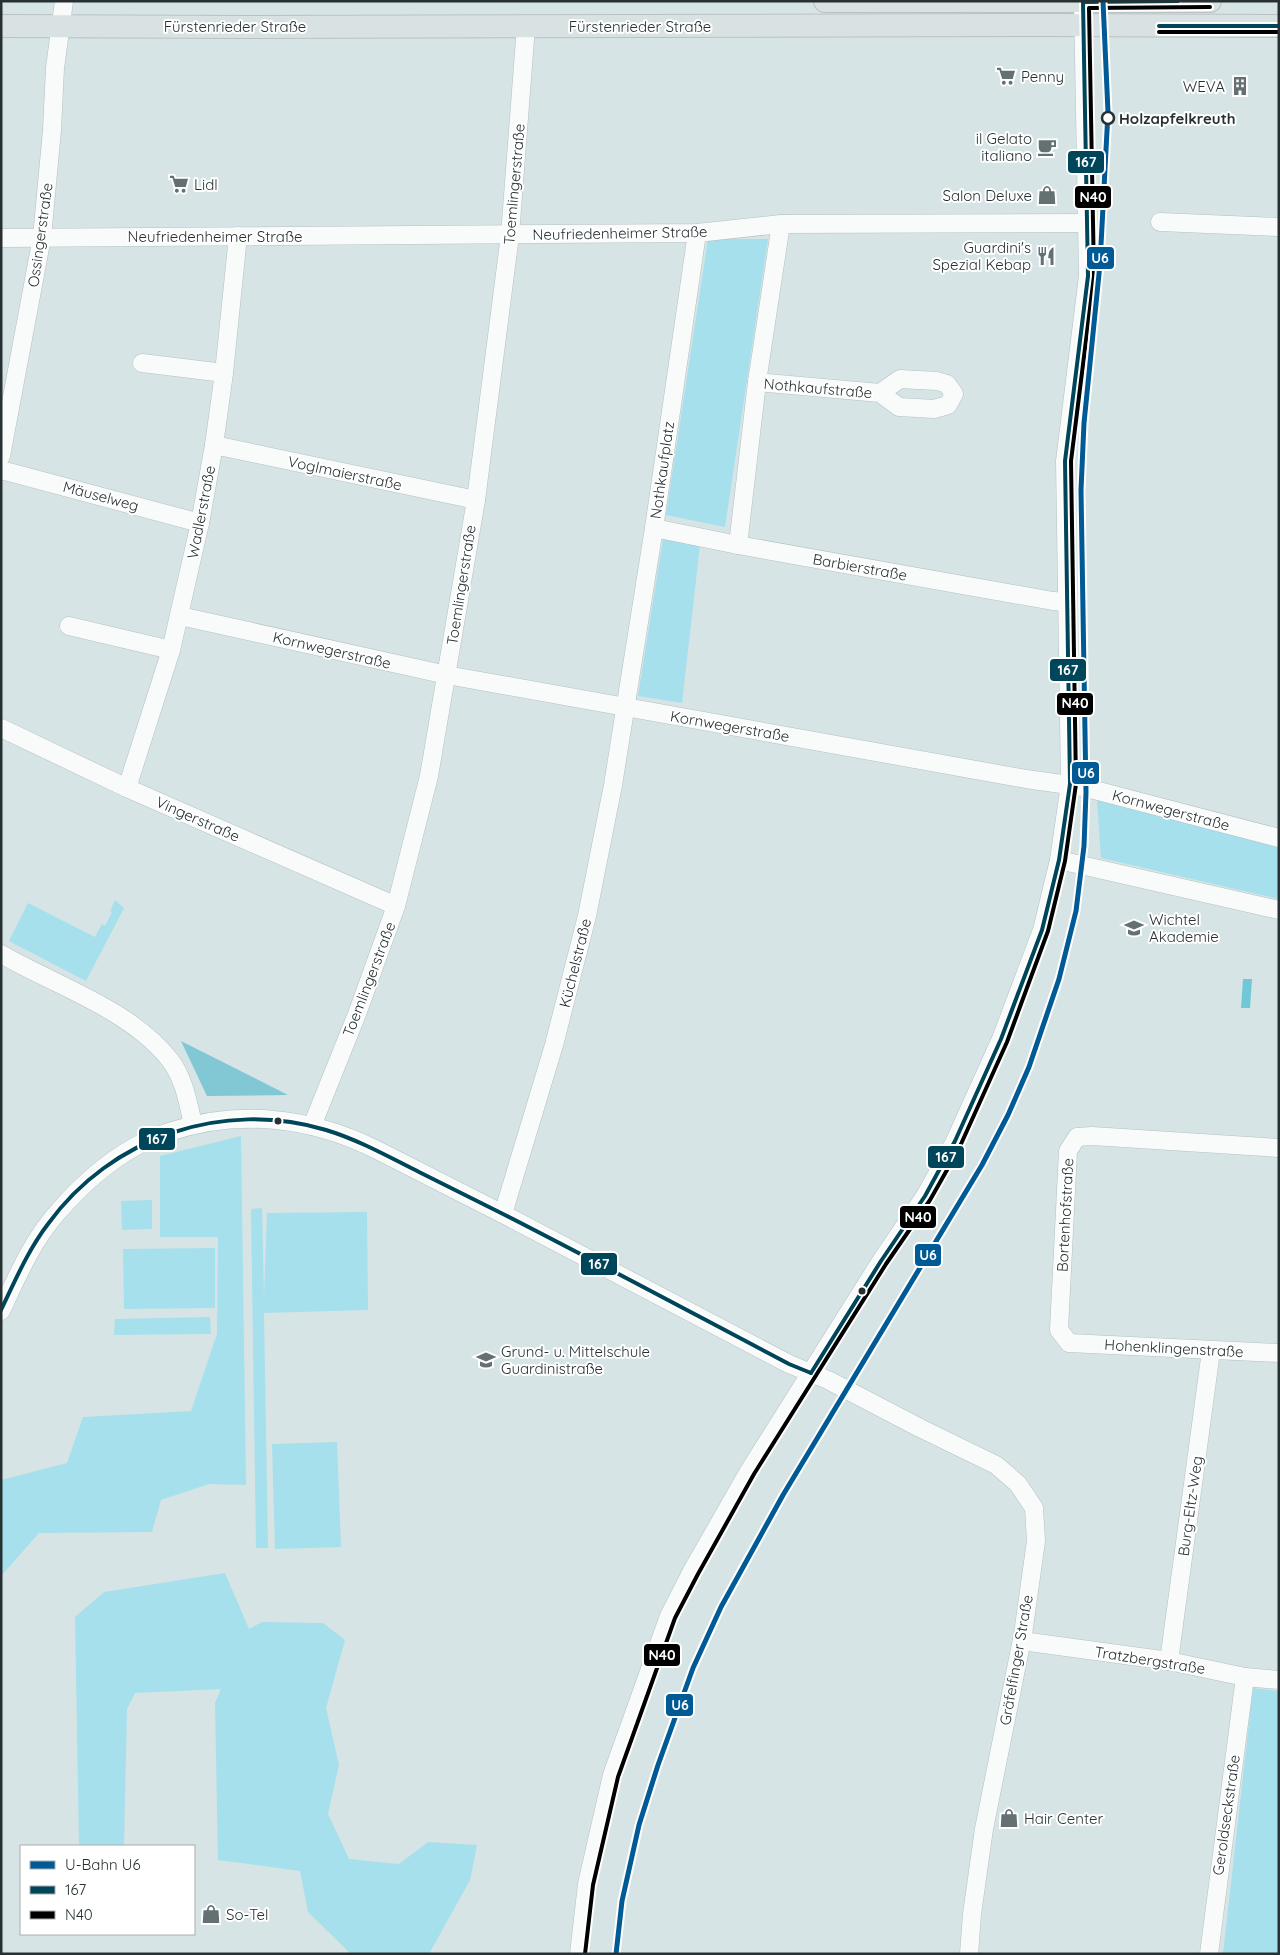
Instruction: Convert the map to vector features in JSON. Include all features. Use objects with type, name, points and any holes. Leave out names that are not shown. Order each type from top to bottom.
[{"type":"main road","points":[[825,1],[1210,1]]},
{"type":"main road","name":"Fürstenrieder Straße","points":[[1,26],[63,13],[526,26],[1279,26]]},
{"type":"street","points":[[579,1954],[587,1884],[612,1776],[669,1616],[744,1479],[881,1261],[925,1196],[955,1141],[1001,1039],[1042,930],[1059,860],[1070,784],[1065,461],[1088,276],[1083,2]]},
{"type":"street","name":"Ossingerstraße","points":[[1,456],[42,237],[55,68],[63,13]]},
{"type":"street","name":"Toemlingerstraße","points":[[312,1126],[396,906],[428,776],[476,500],[510,235],[526,26]]},
{"type":"street","points":[[1160,222],[1279,227]]},
{"type":"street","name":"Neufriedenheimer Straße","points":[[1,238],[697,233],[781,224],[1088,223]]},
{"type":"street","points":[[738,545],[757,382],[781,224]]},
{"type":"street","name":"Nothkaufplatz","points":[[624,707],[654,528],[697,233]]},
{"type":"street","name":"Wadlerstraße","points":[[127,788],[171,650],[200,523],[214,445],[224,373],[238,236]]},
{"type":"street","points":[[142,363],[224,373]]},
{"type":"street","name":"Nothkaufstraße","points":[[757,382],[880,393]]},
{"type":"street","name":"Voglmaierstraße","points":[[214,445],[476,500]]},
{"type":"street","name":"Mäuselweg","points":[[1,470],[200,523]]},
{"type":"street","name":"Barbierstraße","points":[[654,528],[738,545],[1067,602]]},
{"type":"street","name":"Kornwegerstraße","points":[[180,616],[447,675],[1026,779],[1070,784],[1279,838]]},
{"type":"street","points":[[69,626],[171,650]]},
{"type":"street","name":"Küchelstraße","points":[[503,1214],[554,1045],[587,916],[613,785],[624,707]]},
{"type":"street","name":"Vingerstraße","points":[[1,728],[127,788],[396,906]]},
{"type":"street","points":[[1059,860],[1279,910]]},
{"type":"street","points":[[1,954],[111,1012],[146,1035],[171,1061],[186,1091],[194,1124]]},
{"type":"street","name":"Gräfelfinger Straße","points":[[1,1311],[20,1270],[56,1214],[83,1186],[116,1159],[148,1139],[194,1124],[240,1118],[312,1126],[359,1141],[503,1214],[780,1360],[828,1380],[996,1465],[1018,1484],[1034,1508],[1036,1541],[1022,1641],[984,1829],[972,1914],[969,1954]]},
{"type":"street","name":"Bortenhofstraße","points":[[1069,1343],[1059,1330],[1068,1151],[1077,1137],[1092,1136],[1279,1148]]},
{"type":"street","name":"Hohenklingenstraße","points":[[1069,1343],[1279,1353]]},
{"type":"street","name":"Burg-Eltz-Weg","points":[[1169,1661],[1211,1351]]},
{"type":"street","name":"Tratzbergstraße","points":[[1022,1641],[1169,1661],[1245,1677],[1279,1680]]},
{"type":"street","name":"Geroldseckstraße","points":[[1209,1954],[1245,1677]]},
{"type":"shaded area","points":[[708,239],[768,239],[725,527],[666,515]]},
{"type":"shaded area","points":[[663,539],[700,545],[682,703],[638,696]]},
{"type":"shaded area","points":[[1097,800],[1279,846],[1279,899],[1101,858]]},
{"type":"shaded area","points":[[115,900],[124,908],[86,981],[9,941],[28,903],[95,937],[102,924],[105,926],[112,912],[110,911]]},
{"type":"shaded area","points":[[1243,979],[1252,979],[1250,1008],[1241,1008]]},
{"type":"shaded area","points":[[181,1041],[288,1095],[207,1096]]},
{"type":"shaded area","points":[[241,1136],[246,1485],[209,1484],[161,1500],[152,1532],[39,1533],[1,1576],[1,1480],[67,1463],[83,1417],[191,1411],[217,1334],[218,1237],[160,1237],[160,1156]]},
{"type":"shaded area","points":[[152,1200],[152,1229],[122,1230],[121,1201]]},
{"type":"shaded area","points":[[262,1208],[264,1298],[267,1213],[367,1212],[368,1310],[264,1313],[268,1548],[256,1548],[251,1209]]},
{"type":"shaded area","points":[[215,1248],[215,1308],[124,1309],[123,1249]]},
{"type":"shaded area","points":[[210,1317],[211,1334],[114,1335],[115,1319]]},
{"type":"shaded area","points":[[337,1442],[341,1547],[275,1549],[272,1444]]},
{"type":"shaded area","points":[[225,1573],[249,1629],[262,1622],[323,1623],[345,1640],[326,1708],[339,1765],[328,1814],[349,1859],[399,1864],[428,1842],[477,1845],[470,1880],[429,1954],[351,1954],[308,1912],[300,1871],[218,1860],[215,1703],[221,1689],[135,1693],[127,1709],[124,1845],[79,1845],[75,1617],[104,1592]]},
{"type":"shaded area","points":[[1253,1688],[1279,1691],[1279,1954],[1223,1954]]},
{"type":"metro line","name":"U6","points":[[616,1954],[622,1901],[639,1825],[658,1765],[693,1668],[721,1607],[783,1495],[982,1165],[1008,1115],[1029,1067],[1059,979],[1076,911],[1084,846],[1086,792],[1081,490],[1084,423],[1100,264],[1108,112],[1103,1]]},
{"type":"transit line","name":"167","points":[[811,1373],[881,1261],[925,1196],[955,1141],[1001,1039],[1042,930],[1059,860],[1070,784],[1065,461],[1088,276],[1083,2],[1178,1]]},
{"type":"transit line","name":"N40","points":[[585,1954],[593,1885],[618,1777],[675,1618],[754,1474],[886,1264],[930,1200],[947,1170],[961,1144],[1007,1042],[1048,931],[1065,861],[1076,784],[1071,461],[1094,276],[1089,8],[1210,7]]},
{"type":"transit line","name":"167","points":[[1159,26],[1279,26]]},
{"type":"transit line","name":"N40","points":[[1159,32],[1279,32]]},
{"type":"transit line","name":"167","points":[[1,1310],[28,1255],[48,1224],[74,1194],[104,1168],[136,1148],[172,1133],[209,1123],[248,1119],[287,1122],[326,1130],[374,1149],[539,1232],[789,1364],[811,1373]]},
{"type":"place","name":"Penny","points":[[1006,76]]},
{"type":"place","name":"WEVA","points":[[1240,86]]},
{"type":"place","name":"Holzapfelkreuth","points":[[1108,118]]},
{"type":"place","name":"il Gelato italiano","points":[[1047,147]]},
{"type":"place","name":"Lidl","points":[[179,184]]},
{"type":"place","name":"Salon Deluxe","points":[[1047,195]]},
{"type":"place","name":"Guardini's Spezial Kebap","points":[[1046,256]]},
{"type":"place","name":"Wichtel Akademie","points":[[1134,928]]},
{"type":"place","name":"Grund- u. Mittelschule Guardinistraße","points":[[486,1360]]},
{"type":"place","name":"Hair Center","points":[[1009,1818]]},
{"type":"place","name":"So-Tel","points":[[211,1914]]}]
